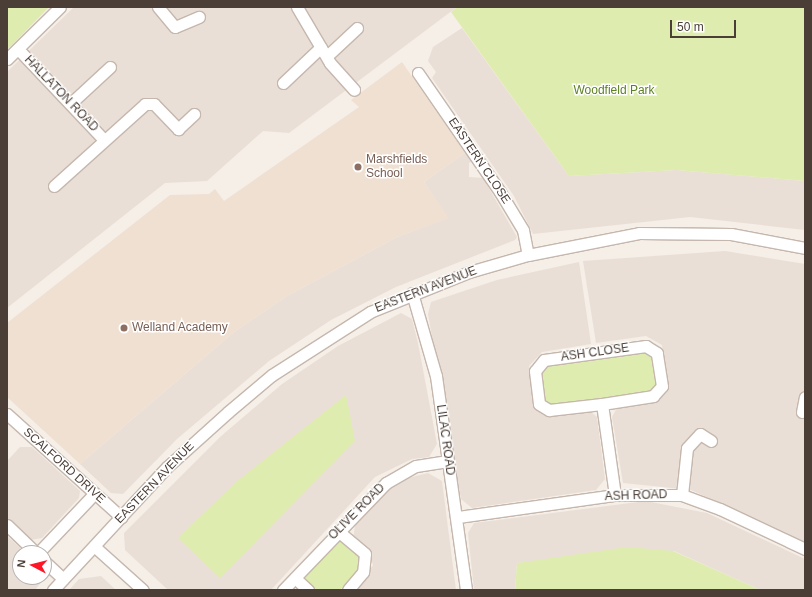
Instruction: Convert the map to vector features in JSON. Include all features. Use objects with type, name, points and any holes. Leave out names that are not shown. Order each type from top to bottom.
[{"type":"street","points":[[7,59],[60,7]]},
{"type":"street","points":[[158,7],[175,27],[199,17]]},
{"type":"street","points":[[297,7],[324,51],[354,90]]},
{"type":"street","points":[[283,83],[324,51],[357,28]]},
{"type":"street","name":"HALLATON ROAD","points":[[18,49],[71,103],[104,140]]},
{"type":"street","points":[[71,103],[110,67]]},
{"type":"street","name":"EASTERN CLOSE","points":[[418,73],[500,192],[523,230],[528,255]]},
{"type":"street","name":"HALLATON ROAD","points":[[54,186],[145,104],[154,104],[178,129],[194,114]]},
{"type":"street","name":"EASTERN AVENUE","points":[[53,590],[167,467],[272,375],[370,312],[412,293],[528,255],[639,233],[731,234],[805,248]]},
{"type":"street","name":"LILAC ROAD","points":[[412,293],[436,376],[448,462],[458,518],[466,590]]},
{"type":"street","name":"ASH CLOSE","points":[[646,346],[657,353],[662,386],[653,396],[602,404],[549,410],[539,404],[535,371],[544,360],[646,346]]},
{"type":"street","points":[[802,412],[805,397]]},
{"type":"street","points":[[602,404],[615,495]]},
{"type":"street","name":"SCALFORD DRIVE","points":[[7,414],[121,517]]},
{"type":"street","points":[[682,495],[687,448],[700,434],[711,441]]},
{"type":"street","name":"OLIVE ROAD","points":[[284,590],[338,531],[392,478],[416,466],[448,462]]},
{"type":"street","points":[[45,545],[94,494]]},
{"type":"street","name":"ASH ROAD","points":[[458,518],[615,495],[682,495],[720,508],[805,549]]},
{"type":"street","points":[[7,525],[28,545]]},
{"type":"street","points":[[338,531],[365,554],[363,572],[348,590]]},
{"type":"street","points":[[94,547],[143,590]]},
{"type":"street","points":[[52,568],[63,579]]},
{"type":"street","points":[[295,578],[308,590]]},
{"type":"shaded area","points":[[74,7],[457,7],[289,133],[263,131],[207,181],[165,183],[7,308],[7,72]]},
{"type":"shaded area","points":[[462,28],[569,176],[676,170],[805,181],[805,230],[690,217],[533,234],[514,196],[432,78],[436,72],[428,61],[433,47]]},
{"type":"shaded area","points":[[402,62],[465,153],[424,182],[449,218],[397,237],[287,296],[234,332],[80,464],[7,397],[7,323],[170,195],[209,194],[215,189],[224,201],[359,107],[351,100]]},
{"type":"shaded area","points":[[465,153],[473,161],[469,163],[469,177],[483,178],[517,237],[515,240],[396,287],[331,320],[269,361],[177,439],[123,494],[111,493],[80,464],[234,332],[287,296],[397,237],[448,218],[424,182]]},
{"type":"shaded area","points":[[725,251],[805,264],[805,542],[691,490],[623,483],[612,417],[618,406],[666,388],[662,345],[646,336],[596,343],[583,261]]},
{"type":"shaded area","points":[[579,262],[591,344],[542,352],[529,366],[533,402],[587,409],[597,417],[605,479],[596,490],[472,508],[461,499],[428,314],[431,302],[497,280]]},
{"type":"shaded area","points":[[401,313],[412,319],[418,343],[437,444],[429,457],[412,459],[375,477],[271,590],[168,590],[125,550],[124,533],[220,437],[282,384],[338,346]]},
{"type":"shaded area","points":[[20,447],[32,447],[80,491],[79,498],[42,538],[30,540],[7,519],[7,461]]},
{"type":"shaded area","points":[[428,473],[442,481],[456,590],[355,590],[373,565],[369,553],[353,540],[355,525],[384,492],[404,479]]},
{"type":"shaded area","points":[[646,501],[707,513],[805,559],[805,590],[760,590],[674,551],[517,563],[515,590],[474,590],[468,533],[474,523]]},
{"type":"shaded area","points":[[7,536],[17,545],[12,545],[12,585],[39,585],[35,590],[7,590]]},
{"type":"shaded area","points":[[101,576],[116,590],[69,590],[79,579]]},
{"type":"green space","points":[[7,7],[49,7],[12,45],[7,49]]},
{"type":"green space","name":"Woodfield Park","points":[[457,7],[805,7],[805,181],[676,170],[569,176],[451,12]]},
{"type":"green space","points":[[645,350],[655,356],[658,385],[651,393],[550,407],[541,402],[539,372],[546,364]]},
{"type":"green space","points":[[346,395],[355,441],[220,578],[178,538],[236,482]]},
{"type":"green space","points":[[336,540],[342,540],[361,557],[358,570],[340,590],[312,590],[303,574]]},
{"type":"green space","points":[[627,547],[673,551],[760,590],[515,590],[517,563]]},
{"type":"place","name":"Marshfields School","points":[[358,167]]},
{"type":"place","name":"Welland Academy","points":[[124,328]]}]
